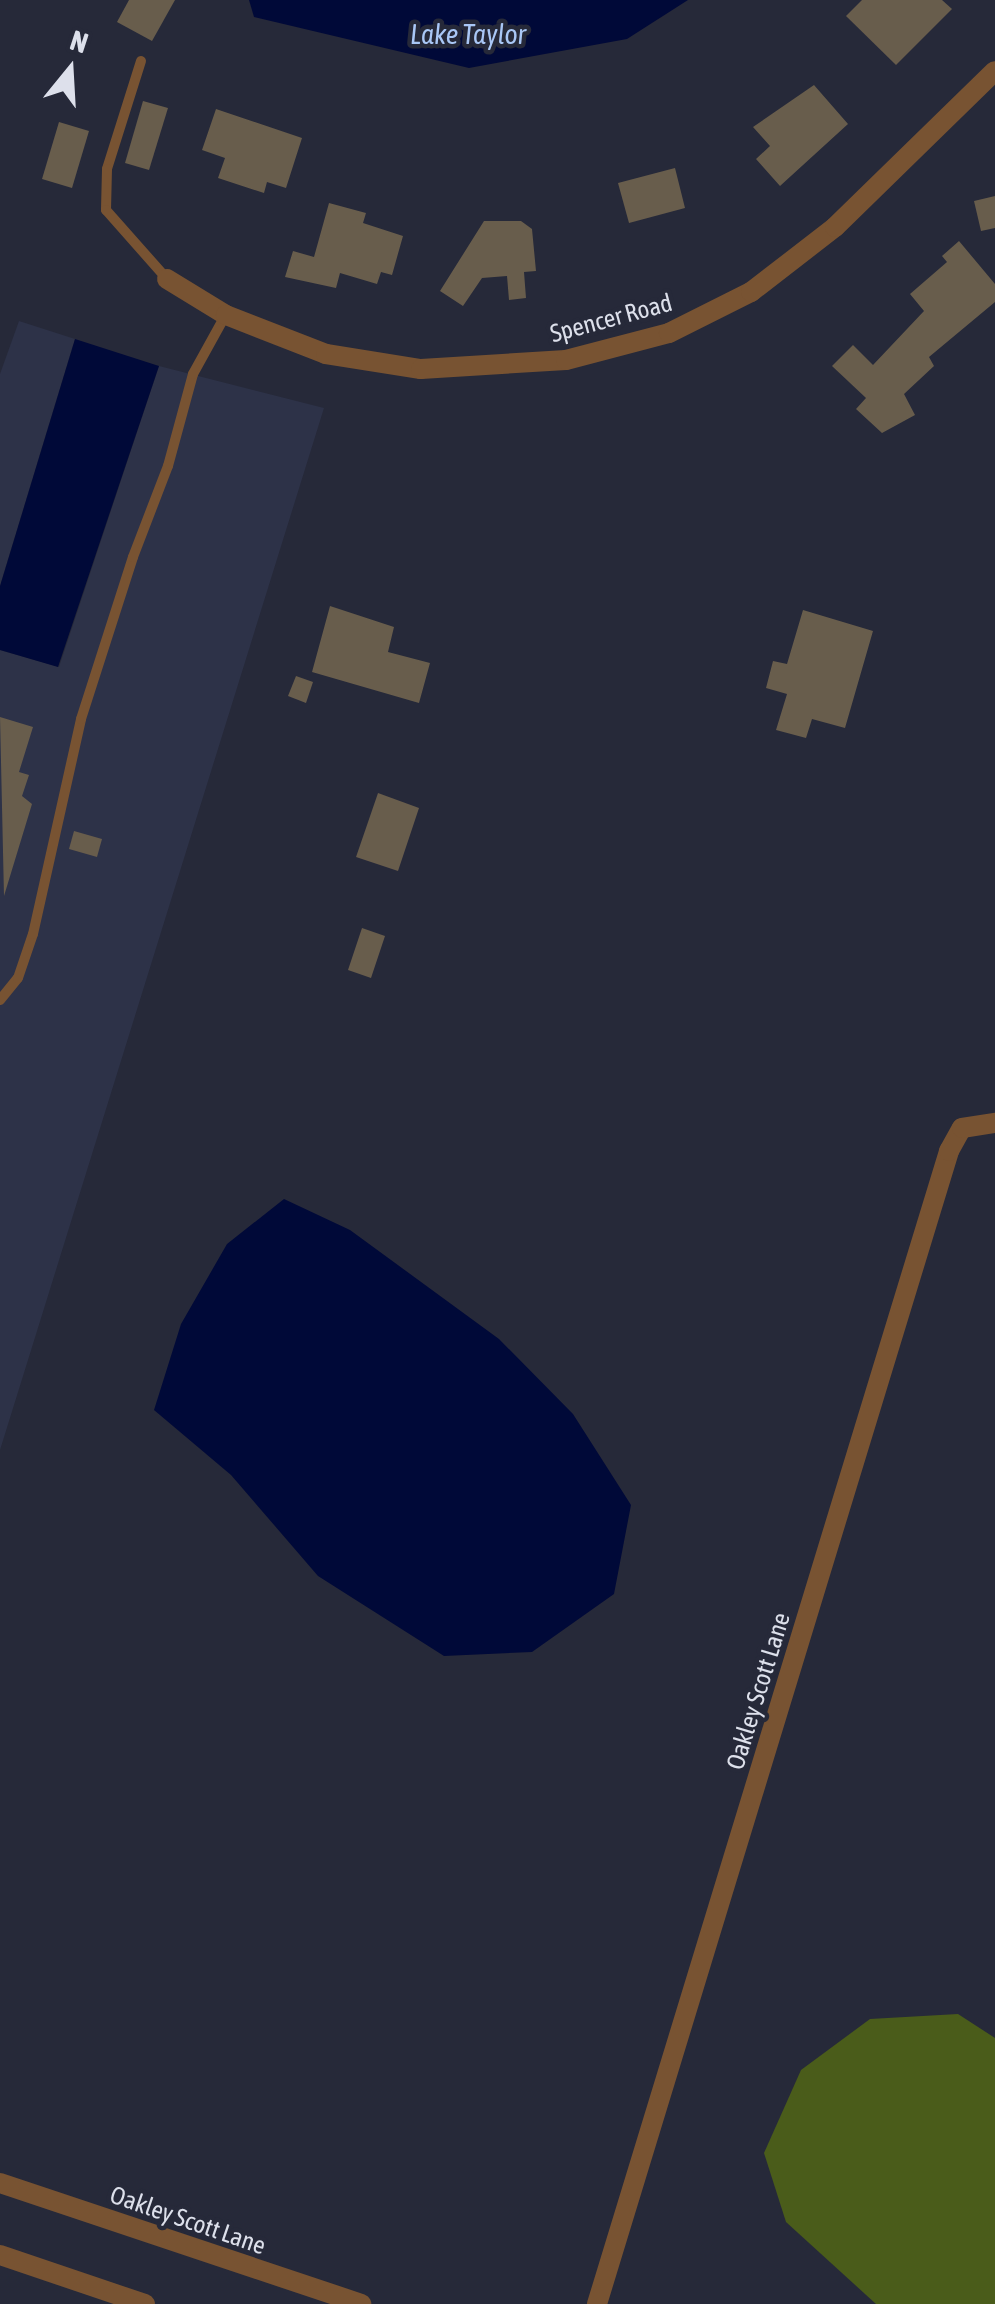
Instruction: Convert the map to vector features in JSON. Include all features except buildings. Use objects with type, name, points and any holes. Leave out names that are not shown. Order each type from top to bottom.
[{"type":"street","name":"Spencer Road","points":[[167,279],[226,315],[326,354],[421,369],[566,360],[669,333],[751,292],[835,228],[995,71]]},
{"type":"street","name":"Oakley Scott Lane","points":[[597,2304],[949,1152],[962,1128],[995,1123]]},
{"type":"street","name":"Oakley Scott Lane","points":[[0,2183],[360,2304]]},
{"type":"street","points":[[0,2255],[145,2304]]},
{"type":"lane","points":[[142,60],[107,170],[106,210],[167,279]]},
{"type":"lane","points":[[0,1000],[18,978],[33,934],[81,718],[132,557],[168,466],[193,374],[226,315]]},
{"type":"shaded area","points":[[19,321],[75,339],[0,586],[0,374]]},
{"type":"shaded area","points":[[159,366],[324,408],[0,1450],[0,650],[59,667]]},
{"type":"green space","points":[[958,2014],[995,2038],[995,2304],[876,2304],[786,2222],[764,2153],[801,2070],[870,2019]]},
{"type":"water","name":"Lake Taylor","points":[[249,0],[688,0],[627,39],[469,68],[254,17]]},
{"type":"water","points":[[75,339],[159,366],[58,667],[0,650],[0,586]]},
{"type":"water","points":[[284,1199],[350,1230],[499,1339],[573,1414],[631,1505],[614,1594],[532,1652],[444,1656],[318,1576],[231,1475],[154,1410],[181,1324],[227,1244]]}]
